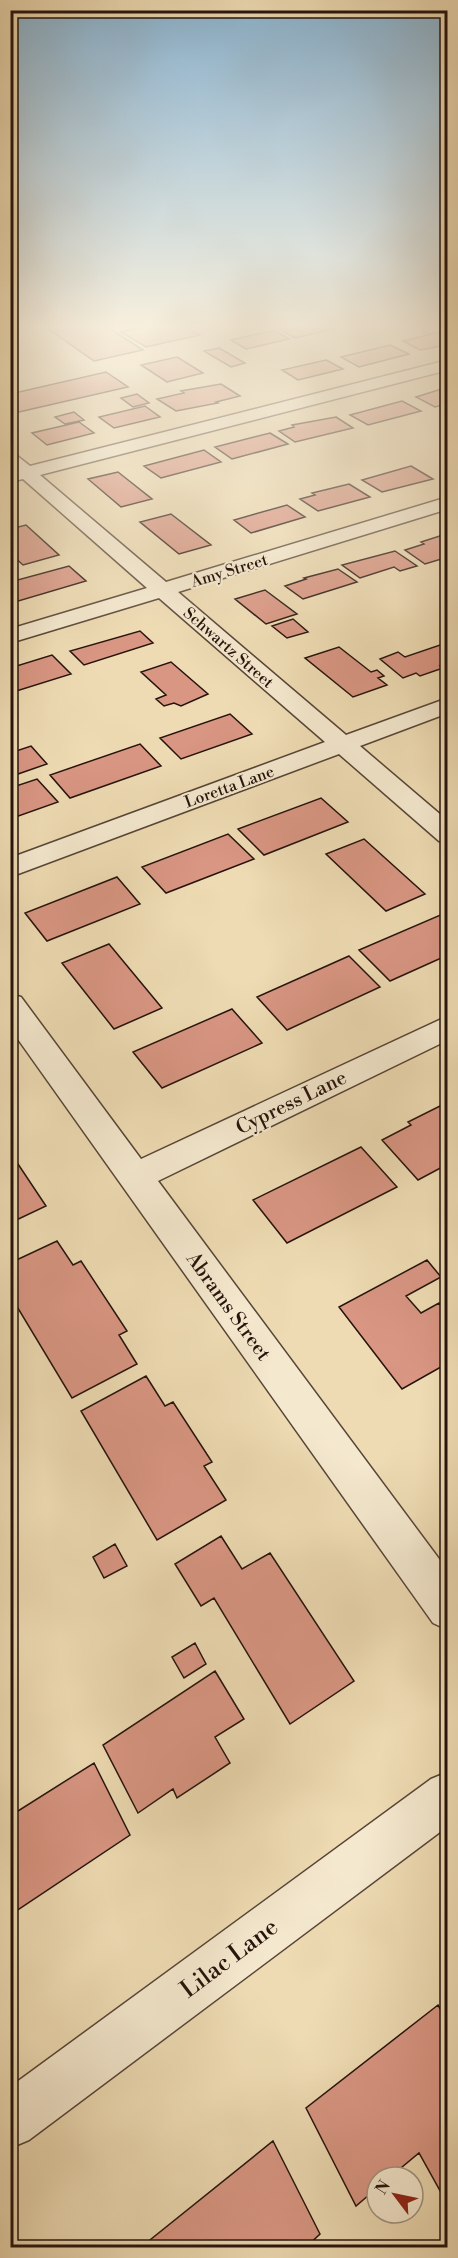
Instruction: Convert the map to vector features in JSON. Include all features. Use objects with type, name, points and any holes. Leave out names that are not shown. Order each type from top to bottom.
[{"type":"street","points":[[16,469],[184,428]]},
{"type":"street","name":"Schwartz Street","points":[[16,469],[163,590],[447,835]]},
{"type":"street","name":"Amy Street","points":[[10,636],[447,503]]},
{"type":"street","name":"Loretta Lane","points":[[10,868],[447,705]]},
{"type":"street","name":"Abrams Street","points":[[10,1005],[447,1608]]},
{"type":"street","name":"Cypress Lane","points":[[135,1177],[447,1027]]},
{"type":"street","name":"Lilac Lane","points":[[10,2121],[447,1796]]},
{"type":"building","points":[[52,428],[88,428],[94,433],[47,445],[32,433]]},
{"type":"building","points":[[289,428],[351,428],[295,442],[279,431]]},
{"type":"building","points":[[270,433],[288,444],[232,459],[215,447]]},
{"type":"building","points":[[204,450],[221,462],[161,478],[144,466]]},
{"type":"building","points":[[411,466],[433,479],[382,492],[362,480]]},
{"type":"building","points":[[118,472],[152,499],[121,507],[88,479]]},
{"type":"building","points":[[349,484],[370,497],[318,511],[300,499],[315,495],[312,493]]},
{"type":"building","points":[[287,505],[305,517],[251,533],[234,520]]},
{"type":"building","points":[[171,514],[211,545],[179,554],[140,522]]},
{"type":"building","points":[[26,525],[59,555],[23,565],[10,553],[10,529]]},
{"type":"building","points":[[446,534],[448,557],[425,564],[405,550],[424,544],[421,542]]},
{"type":"building","points":[[395,551],[417,566],[400,571],[394,567],[360,578],[342,565]]},
{"type":"building","points":[[69,566],[86,581],[15,602],[10,598],[10,582]]},
{"type":"building","points":[[338,569],[357,582],[303,599],[285,586],[306,579],[304,578]]},
{"type":"building","points":[[265,590],[297,614],[266,624],[235,599]]},
{"type":"building","points":[[293,619],[308,632],[287,638],[272,626]]},
{"type":"building","points":[[140,631],[153,643],[84,665],[70,651]]},
{"type":"building","points":[[440,645],[448,650],[448,663],[440,666],[443,668],[420,676],[416,673],[403,678],[380,659],[398,652],[405,657]]},
{"type":"building","points":[[339,647],[371,672],[377,670],[384,676],[378,678],[387,685],[353,697],[305,658]]},
{"type":"building","points":[[52,655],[71,674],[10,693],[10,668]]},
{"type":"building","points":[[171,662],[208,694],[181,706],[174,703],[164,706],[156,699],[166,695],[141,672]]},
{"type":"building","points":[[230,714],[252,734],[181,759],[160,738]]},
{"type":"building","points":[[140,744],[161,766],[70,798],[50,775]]},
{"type":"building","points":[[31,746],[47,764],[15,775],[10,769],[10,753]]},
{"type":"building","points":[[37,779],[58,802],[10,819],[10,788]]},
{"type":"building","points":[[321,798],[348,822],[264,855],[238,829]]},
{"type":"building","points":[[228,834],[254,859],[166,893],[142,867]]},
{"type":"building","points":[[364,839],[425,894],[386,911],[326,854]]},
{"type":"building","points":[[117,877],[140,904],[47,941],[25,913]]},
{"type":"building","points":[[445,913],[448,915],[448,955],[390,981],[359,950]]},
{"type":"building","points":[[109,944],[162,1008],[114,1029],[62,963]]},
{"type":"building","points":[[349,956],[380,987],[287,1030],[257,997]]},
{"type":"building","points":[[232,1009],[262,1043],[162,1088],[133,1052]]},
{"type":"building","points":[[448,1102],[448,1164],[418,1180],[382,1140],[411,1125],[408,1122]]},
{"type":"building","points":[[361,1147],[397,1187],[287,1243],[253,1200]]},
{"type":"building","points":[[10,1152],[46,1206],[10,1223]]},
{"type":"building","points":[[57,1241],[73,1265],[81,1261],[127,1331],[119,1335],[137,1364],[72,1398],[10,1295],[10,1263]]},
{"type":"building","points":[[427,1260],[441,1277],[406,1296],[421,1313],[439,1303],[448,1314],[448,1338],[443,1340],[448,1346],[448,1363],[402,1389],[339,1307]]},
{"type":"building","points":[[146,1376],[165,1406],[173,1402],[212,1462],[204,1466],[226,1500],[157,1540],[81,1411]]},
{"type":"building","points":[[221,1536],[242,1569],[270,1553],[354,1681],[290,1724],[214,1598],[201,1606],[175,1564]]},
{"type":"building","points":[[115,1544],[127,1566],[104,1578],[93,1557]]},
{"type":"building","points":[[195,1643],[206,1664],[184,1678],[172,1657]]},
{"type":"building","points":[[215,1671],[244,1719],[215,1737],[230,1763],[177,1798],[173,1789],[138,1813],[103,1745]]},
{"type":"building","points":[[94,1763],[130,1835],[10,1915],[10,1816]]},
{"type":"building","points":[[438,2005],[448,2022],[448,2205],[419,2153],[404,2165],[365,2165],[365,2198],[356,2206],[306,2108]]},
{"type":"building","points":[[273,2141],[320,2234],[305,2248],[140,2248]]}]
